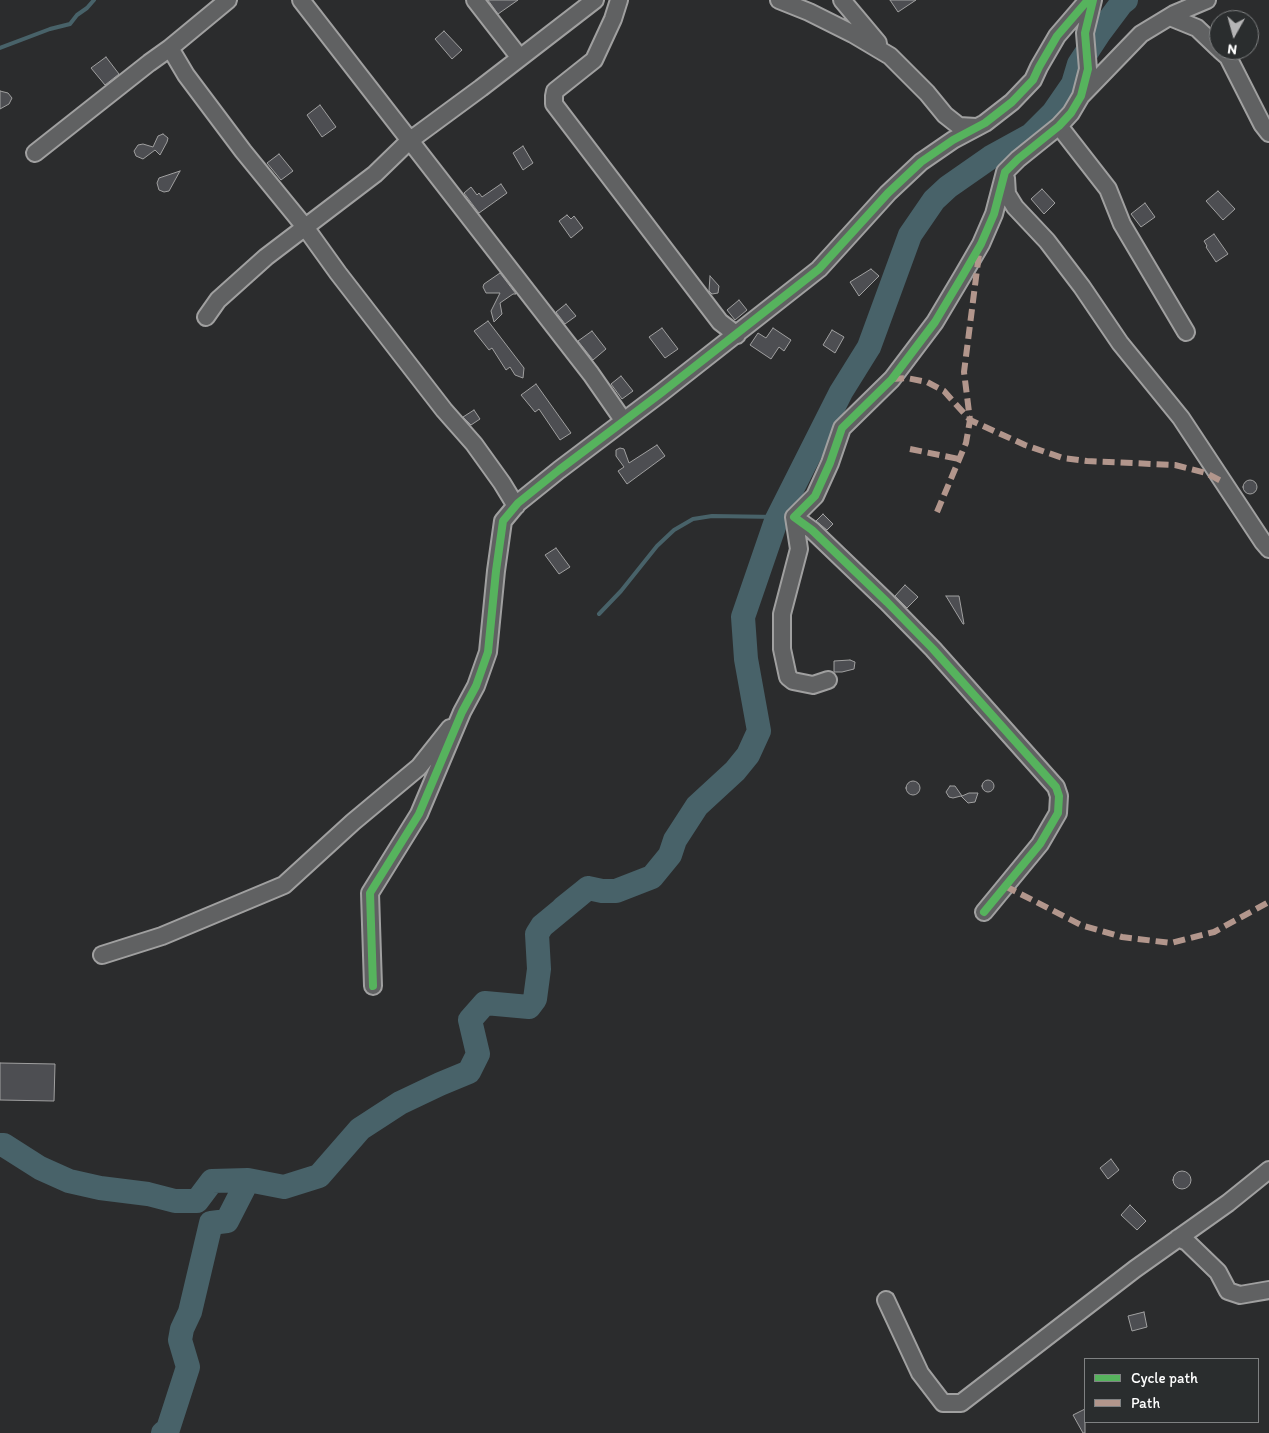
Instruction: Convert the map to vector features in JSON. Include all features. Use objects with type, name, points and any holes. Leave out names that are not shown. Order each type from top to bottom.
[{"type":"street","points":[[35,153],[170,48],[228,0]]},
{"type":"street","points":[[301,0],[591,374],[623,420]]},
{"type":"street","points":[[475,0],[520,58]]},
{"type":"street","points":[[206,317],[218,300],[266,257],[375,174],[410,141],[434,125],[595,0]]},
{"type":"street","points":[[619,0],[613,19],[594,60],[555,91],[554,104],[720,322],[737,335]]},
{"type":"street","points":[[779,0],[809,12],[890,56]]},
{"type":"street","points":[[842,0],[862,26],[927,93],[945,115],[959,126],[976,127]]},
{"type":"street","points":[[1086,33],[1093,0]]},
{"type":"street","points":[[794,517],[815,496],[830,463],[842,428],[892,379],[935,322],[981,244],[994,214],[1006,172],[1018,159],[1059,126],[1071,113],[1081,96],[1141,34],[1170,17],[1207,0]]},
{"type":"street","points":[[1079,4],[1086,33],[1088,69],[1081,96]]},
{"type":"street","points":[[373,986],[370,893],[419,814],[462,712],[476,686],[488,652],[503,521],[516,506],[559,470],[737,335],[819,268],[888,193],[920,162],[985,122],[1012,102],[1033,80],[1057,36],[1079,4]]},
{"type":"street","points":[[1170,17],[1197,28],[1209,39]]},
{"type":"street","points":[[170,48],[186,75],[243,151],[305,227],[444,410],[474,444],[516,506]]},
{"type":"street","points":[[1230,60],[1262,124],[1269,133]]},
{"type":"street","points":[[1059,126],[1108,189],[1122,224],[1186,332]]},
{"type":"street","points":[[1006,172],[1007,194],[1015,207],[1047,241],[1082,287],[1120,343],[1181,418],[1269,549]]},
{"type":"street","points":[[794,517],[799,549],[782,614],[782,649],[788,677],[793,681],[813,685],[828,680]]},
{"type":"street","points":[[794,517],[812,530],[933,649],[1056,787],[1058,813],[1040,844],[984,912]]},
{"type":"street","points":[[102,955],[162,936],[284,885],[353,822],[419,767],[462,712]]},
{"type":"street","points":[[886,1300],[920,1373],[943,1403],[961,1403],[1067,1320],[1228,1203],[1269,1170]]},
{"type":"street","points":[[1178,1238],[1187,1242],[1218,1272],[1228,1291],[1240,1295],[1269,1290]]},
{"type":"building","points":[[488,0],[518,0],[498,14]]},
{"type":"building","points":[[890,0],[916,0],[898,12]]},
{"type":"building","points":[[444,31],[462,50],[452,59],[435,39]]},
{"type":"building","points":[[106,57],[119,74],[105,85],[91,68]]},
{"type":"building","points":[[0,91],[8,93],[12,98],[9,104],[0,109]]},
{"type":"building","points":[[320,105],[336,127],[322,137],[307,115]]},
{"type":"building","points":[[163,134],[168,138],[160,155],[155,150],[143,159],[136,156],[134,151],[138,145],[143,144],[153,147],[158,136]]},
{"type":"building","points":[[523,146],[533,163],[523,170],[513,153]]},
{"type":"building","points":[[279,154],[293,171],[281,180],[267,163]]},
{"type":"building","points":[[180,171],[169,191],[159,190],[157,183],[159,178]]},
{"type":"building","points":[[501,184],[507,193],[479,213],[464,193],[471,187],[477,195],[479,193],[482,197]]},
{"type":"building","points":[[1042,189],[1055,203],[1044,214],[1031,199]]},
{"type":"building","points":[[1218,191],[1235,209],[1223,220],[1206,201]]},
{"type":"building","points":[[1145,203],[1155,217],[1141,227],[1131,214]]},
{"type":"building","points":[[567,215],[571,219],[574,216],[583,228],[571,238],[559,221]]},
{"type":"building","points":[[1214,234],[1228,254],[1216,262],[1204,241]]},
{"type":"building","points":[[871,269],[879,276],[859,296],[850,282]]},
{"type":"building","points":[[500,273],[516,294],[500,303],[502,314],[494,322],[491,311],[500,293],[486,293],[483,287],[484,284]]},
{"type":"building","points":[[710,276],[719,286],[718,293],[712,294],[709,291]]},
{"type":"building","points":[[739,300],[747,310],[735,320],[727,310]]},
{"type":"building","points":[[566,304],[576,316],[565,324],[556,312]]},
{"type":"building","points":[[488,321],[524,368],[523,378],[515,375],[510,367],[506,370],[492,348],[489,350],[474,331]]},
{"type":"building","points":[[662,328],[678,349],[665,358],[649,337]]},
{"type":"building","points":[[773,328],[791,340],[784,351],[779,347],[771,359],[750,345],[758,333],[766,338]]},
{"type":"building","points":[[832,330],[844,337],[835,353],[823,345]]},
{"type":"building","points":[[592,331],[606,349],[593,360],[578,341]]},
{"type":"building","points":[[621,376],[633,391],[622,399],[611,384]]},
{"type":"building","points":[[536,384],[571,433],[560,440],[539,409],[535,412],[521,395]]},
{"type":"building","points":[[474,410],[480,419],[471,425],[463,417]]},
{"type":"building","points":[[657,445],[665,456],[627,484],[618,471],[624,467],[616,456],[616,450],[624,449],[629,463]]},
{"type":"building","points":[[1250,480],[1255,482],[1257,487],[1255,492],[1250,494],[1245,492],[1243,487],[1245,482]]},
{"type":"building","points":[[823,514],[833,524],[827,530],[816,521]]},
{"type":"building","points":[[556,548],[570,567],[559,574],[545,555]]},
{"type":"building","points":[[905,585],[918,597],[907,608],[895,596]]},
{"type":"building","points":[[946,596],[959,596],[964,624],[963,624]]},
{"type":"building","points":[[850,660],[855,662],[854,669],[834,672],[834,661]]},
{"type":"building","points":[[990,780],[993,781],[993,791],[986,792],[983,791],[982,784],[983,781]]},
{"type":"building","points":[[913,781],[918,783],[920,788],[918,793],[913,795],[908,793],[906,788],[908,783]]},
{"type":"building","points":[[950,786],[955,786],[962,796],[969,793],[978,793],[975,802],[968,803],[961,796],[949,797],[946,792]]},
{"type":"building","points":[[0,1063],[55,1064],[54,1101],[0,1100]]},
{"type":"building","points":[[1111,1159],[1119,1170],[1108,1179],[1100,1168]]},
{"type":"building","points":[[1178,1171],[1186,1171],[1191,1176],[1189,1187],[1178,1189],[1173,1184],[1173,1176]]},
{"type":"building","points":[[1130,1205],[1146,1221],[1137,1230],[1121,1215]]},
{"type":"building","points":[[1144,1312],[1147,1327],[1132,1331],[1128,1316]]},
{"type":"building","points":[[1084,1410],[1085,1433],[1083,1433],[1073,1415]]},
{"type":"waterway","points":[[0,48],[50,29],[70,24],[94,0]]},
{"type":"waterway","points":[[588,888],[616,891],[652,877],[670,855],[675,840],[697,806],[735,771],[748,755],[759,731],[746,659],[743,617],[776,521],[841,392],[869,347],[910,235],[934,200],[948,187],[991,157],[1031,135],[1053,113],[1073,84],[1079,64],[1100,32],[1126,0]]},
{"type":"waterway","points":[[599,614],[621,591],[657,546],[674,530],[693,519],[712,516],[778,517]]},
{"type":"waterway","points":[[163,1433],[168,1429],[188,1367],[180,1340],[182,1329],[190,1312],[211,1223],[227,1221],[248,1180],[284,1187],[319,1176],[360,1129],[400,1103],[469,1072],[478,1054],[470,1020],[485,1003],[529,1007],[535,999],[539,969],[537,934],[542,926],[588,888],[563,908]]},
{"type":"waterway","points":[[0,1145],[4,1145],[40,1168],[69,1181],[100,1188],[148,1194],[175,1201],[197,1201],[212,1181],[248,1180]]},
{"type":"marked path","points":[[937,512],[966,443],[970,420],[964,372],[979,254]]},
{"type":"marked path","points":[[892,379],[907,378],[927,382],[944,391],[970,420],[1025,445],[1063,458],[1175,465],[1206,473],[1223,482]]},
{"type":"marked path","points":[[910,449],[959,459]]},
{"type":"marked path","points":[[1005,886],[1081,925],[1122,937],[1171,943],[1214,932],[1269,902]]},
{"type":"cycle path","points":[[373,986],[370,893],[419,814],[462,712],[476,686],[488,652],[503,521],[518,503],[559,470],[819,269],[888,193],[921,162],[953,140],[985,123],[1012,102],[1033,80],[1057,36],[1088,0]]},
{"type":"cycle path","points":[[984,912],[1040,844],[1058,813],[1059,796],[1056,787],[933,649],[812,530],[794,517],[815,496],[830,463],[842,428],[892,379],[935,322],[981,244],[994,214],[1005,172],[1059,126],[1071,113],[1081,96],[1088,69],[1085,33],[1093,0]]}]
